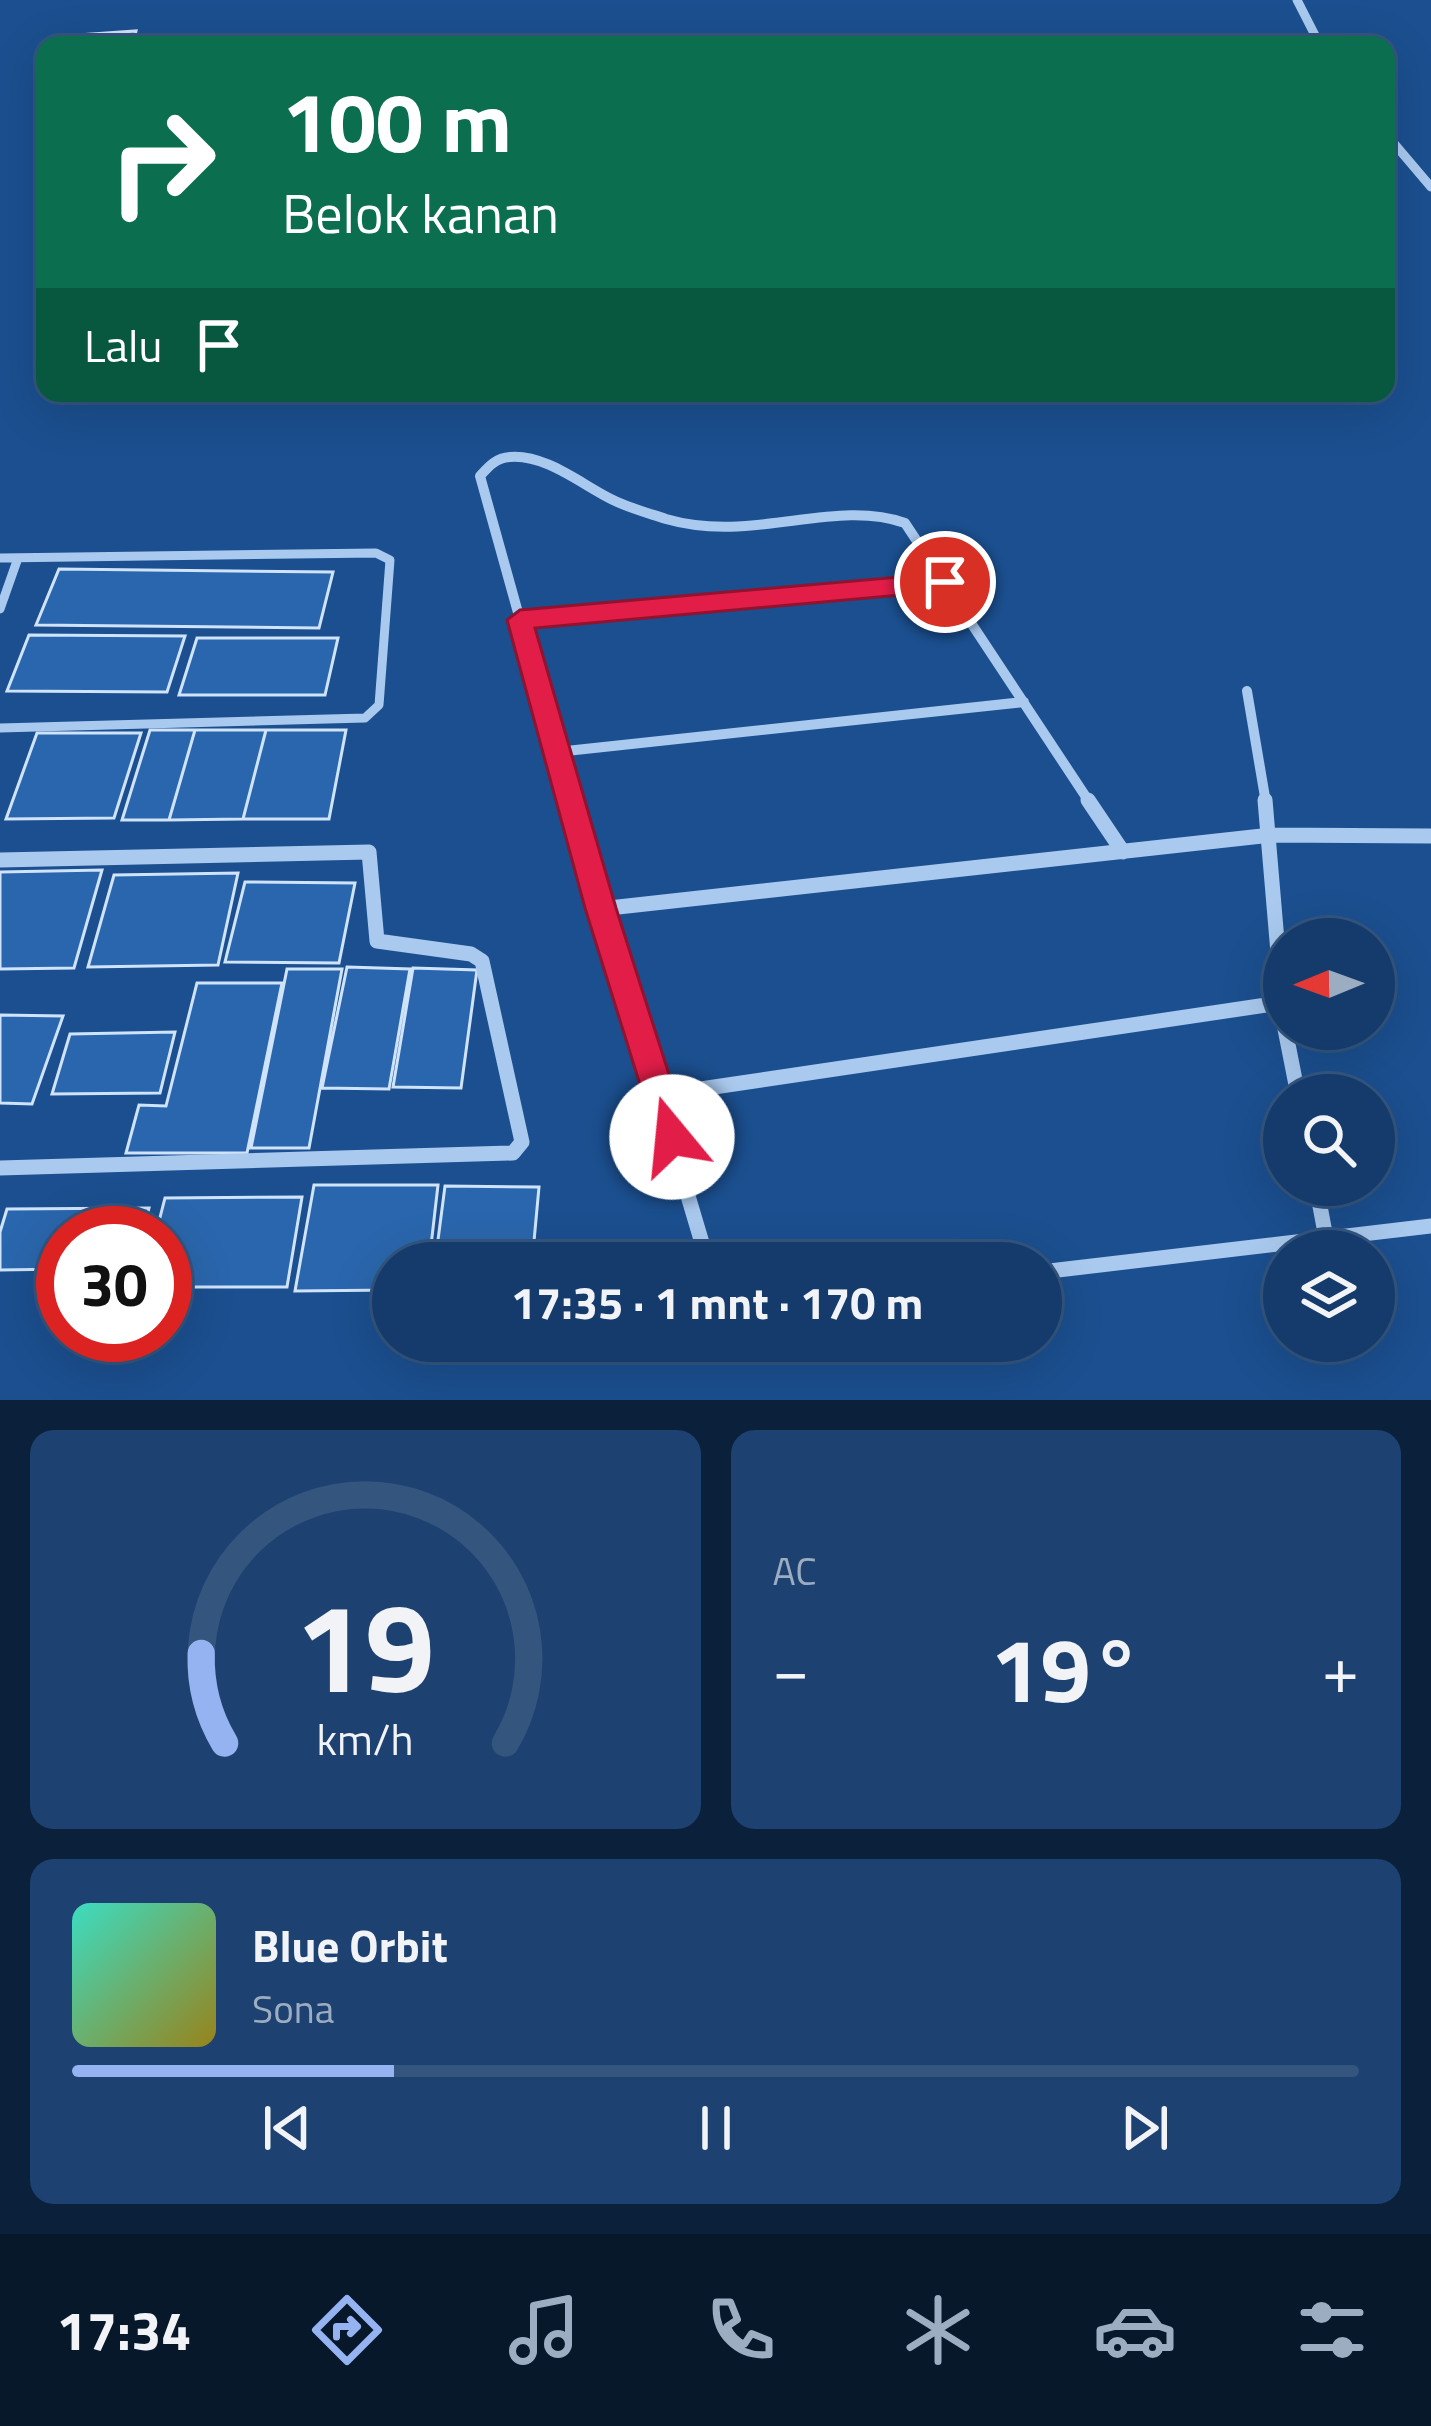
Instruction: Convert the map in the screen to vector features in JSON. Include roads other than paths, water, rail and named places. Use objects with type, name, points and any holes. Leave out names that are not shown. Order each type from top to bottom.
[{"type":"street","points":[[1297,0],[1315,36]]},
{"type":"street","points":[[1395,145],[1431,187]]},
{"type":"street","points":[[702,1242],[600,908],[480,476],[494,461],[517,456],[537,461],[622,506],[703,528],[876,512],[894,516],[904,523],[945,582],[1123,852]]},
{"type":"street","points":[[520,620],[945,582]]},
{"type":"street","points":[[1247,691],[1271,835],[1275,918]]},
{"type":"street","points":[[556,752],[1024,702]]},
{"type":"street","points":[[600,908],[1271,835],[1431,836]]},
{"type":"street","points":[[0,860],[369,852],[377,941],[471,954],[482,961],[522,1142],[518,1152],[509,1154],[0,1168]]},
{"type":"street","points":[[659,1096],[1263,1006]]},
{"type":"street","points":[[1395,1230],[1431,1226]]},
{"type":"street","points":[[1062,1269],[1263,1246]]},
{"type":"lane","points":[[0,558],[386,555],[390,560],[379,705],[365,718],[0,728]]},
{"type":"lane","points":[[0,609],[18,558]]}]
